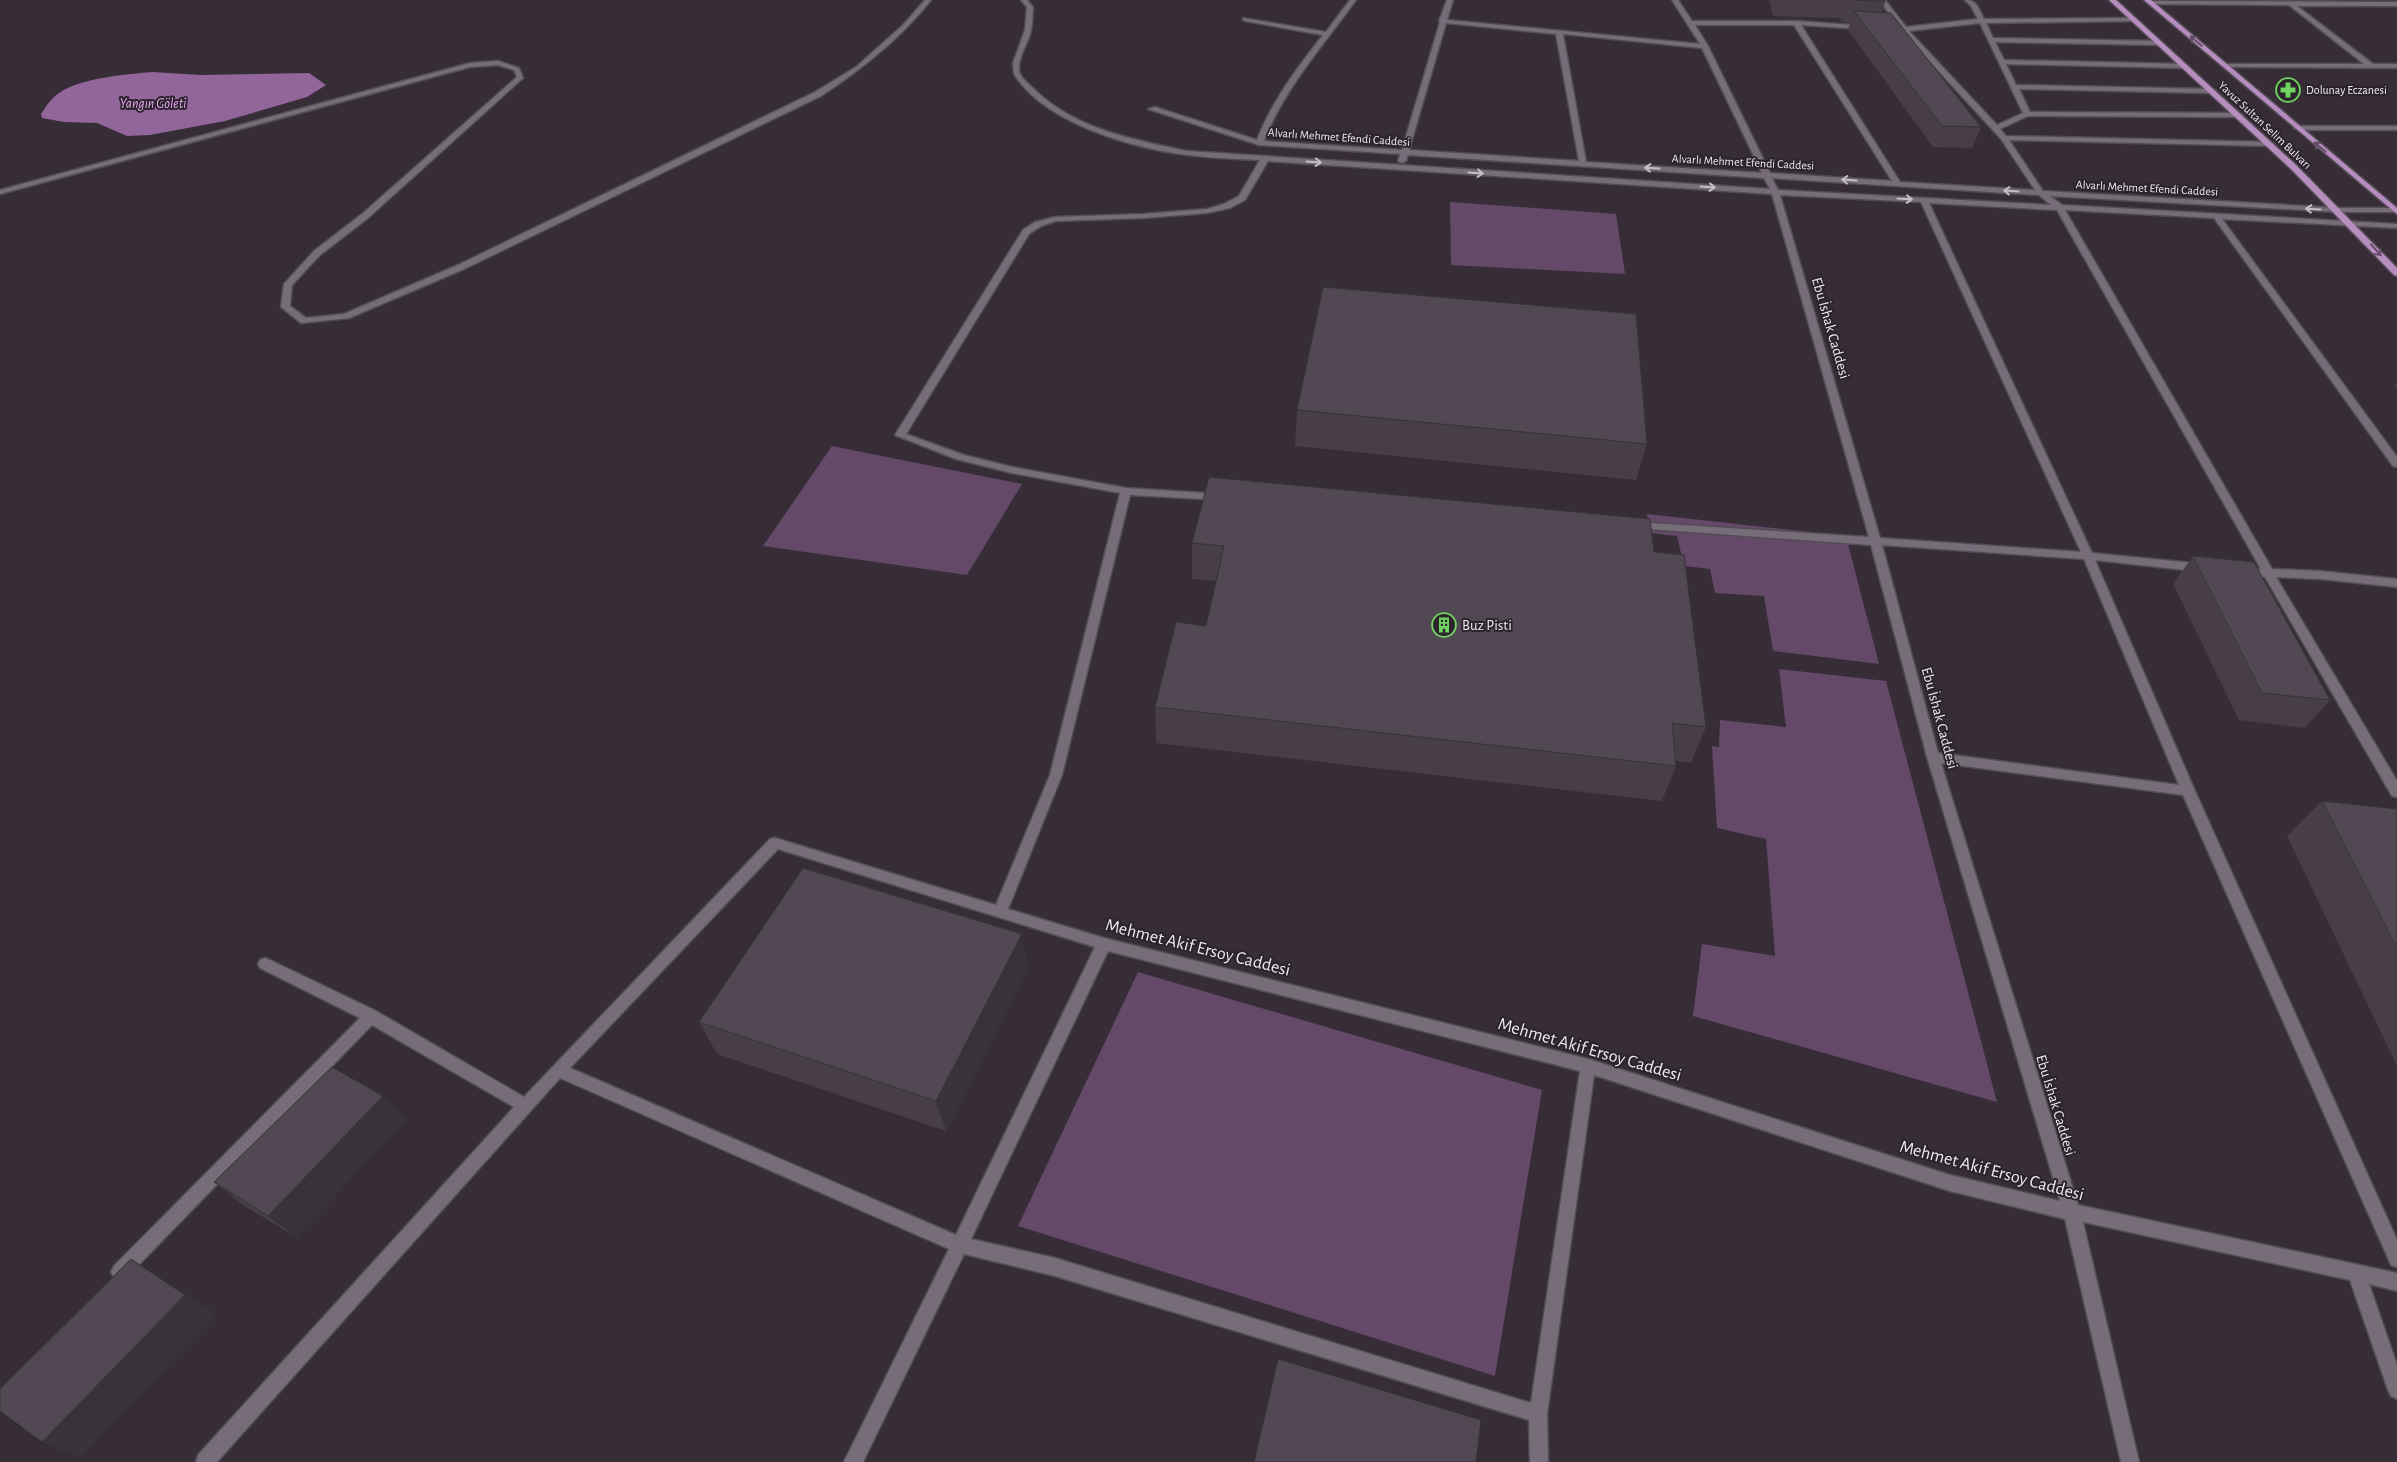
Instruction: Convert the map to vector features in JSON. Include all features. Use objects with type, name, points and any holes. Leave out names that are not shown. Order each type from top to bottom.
[{"type":"main road","name":"Yavuz Sultan Selim Bulvarı","points":[[2112,0],[2239,115],[2339,210],[2397,273]]},
{"type":"main road","name":"Yavuz Sultan Selim Bulvarı","points":[[2149,2],[2396,210]]},
{"type":"street","points":[[0,192],[470,65],[498,62],[516,69],[521,77],[365,216],[317,252],[288,284],[285,307],[304,321],[346,316],[461,267],[818,94],[858,68],[904,26],[928,0]]},
{"type":"street","points":[[1024,0],[1030,7],[1028,31],[1016,64],[1018,76],[1035,96],[1064,115],[1132,142],[1187,153],[1775,192],[2397,226]]},
{"type":"street","name":"Alvarlı Mehmet Efendi Caddesi","points":[[1354,0],[1276,106],[1265,126],[1259,143],[2041,193],[2339,210],[2396,210]]},
{"type":"street","points":[[1401,168],[1442,20],[1450,0]]},
{"type":"street","name":"Ebu İshak Caddesi","points":[[1675,0],[1705,46],[1765,175],[1775,192],[1875,541],[1933,757],[2072,1212],[2130,1462]]},
{"type":"street","points":[[1882,0],[1905,30],[2004,138],[2041,193],[2059,207],[2269,574],[2397,792]]},
{"type":"street","points":[[1968,0],[1974,5],[2027,114]]},
{"type":"street","points":[[2149,2],[2291,4],[2384,2],[2397,4]]},
{"type":"street","points":[[2384,2],[2397,11]]},
{"type":"street","points":[[2291,4],[2371,66]]},
{"type":"street","points":[[1245,19],[1328,34]]},
{"type":"street","points":[[1442,20],[1705,46]]},
{"type":"street","points":[[1895,29],[1905,30],[1981,21],[2134,20]]},
{"type":"street","points":[[1689,22],[1796,23],[1875,28]]},
{"type":"street","points":[[1796,23],[1897,183]]},
{"type":"street","points":[[1559,32],[1584,164]]},
{"type":"street","points":[[1991,40],[2160,43]]},
{"type":"street","points":[[2002,62],[2185,66]]},
{"type":"street","points":[[2225,66],[2397,66]]},
{"type":"street","points":[[2014,87],[2212,91]]},
{"type":"street","points":[[1152,109],[1259,143],[1265,159]]},
{"type":"street","points":[[1995,129],[2027,114],[2239,115]]},
{"type":"street","points":[[2298,128],[2397,128]]},
{"type":"street","points":[[2004,138],[2270,144]]},
{"type":"street","points":[[1235,498],[1126,491],[1012,470],[960,457],[900,435],[1026,232],[1038,224],[1055,219],[1143,216],[1207,211],[1227,206],[1242,198],[1265,159]]},
{"type":"street","points":[[1924,200],[2088,556],[2188,791],[2397,1259]]},
{"type":"street","points":[[2216,216],[2397,464]]},
{"type":"street","points":[[1000,911],[1056,775],[1126,491]]},
{"type":"street","points":[[1619,524],[2088,556],[2212,568]]},
{"type":"street","points":[[2231,570],[2269,574],[2320,575],[2397,583]]},
{"type":"street","points":[[1933,757],[2188,791]]},
{"type":"street","name":"Mehmet Akif Ersoy Caddesi","points":[[558,1070],[775,843],[1104,944],[1588,1066],[1950,1184],[2397,1282]]},
{"type":"street","points":[[853,1462],[960,1245],[1104,944]]},
{"type":"street","points":[[265,964],[371,1016],[526,1106]]},
{"type":"street","points":[[108,1284],[371,1016]]},
{"type":"street","points":[[1539,1462],[1538,1414],[1588,1066]]},
{"type":"street","points":[[206,1462],[558,1070],[960,1245],[1054,1267],[1538,1414]]},
{"type":"street","points":[[2356,1273],[2397,1390]]},
{"type":"shaded area","points":[[1450,202],[1616,214],[1625,274],[1451,265]]},
{"type":"shaded area","points":[[832,446],[1022,484],[967,575],[763,546]]},
{"type":"shaded area","points":[[1647,514],[1846,536],[1879,664],[1773,651],[1764,596],[1715,593],[1710,569],[1684,566],[1677,536],[1650,533]]},
{"type":"shaded area","points":[[1779,669],[1886,681],[1997,1102],[1693,1016],[1702,944],[1775,956],[1766,839],[1717,828],[1712,746],[1719,747],[1720,720],[1786,727]]},
{"type":"shaded area","points":[[1138,972],[1542,1090],[1495,1376],[1018,1226]]},
{"type":"water","name":"Yangın Göleti","points":[[152,72],[201,75],[309,73],[326,85],[307,97],[225,121],[150,135],[127,136],[97,123],[64,122],[42,118],[41,114],[48,104],[62,91],[71,87],[106,77]]},
{"type":"building","points":[[1856,0],[1884,0],[1885,2]]},
{"type":"building","points":[[1854,11],[1891,13],[1981,127],[1942,126]]},
{"type":"building","points":[[1323,287],[1636,314],[1647,444],[1297,410]]},
{"type":"building","name":"Buz Pisti","points":[[1209,477],[1650,519],[1654,552],[1684,555],[1706,727],[1672,723],[1676,766],[1155,707],[1176,622],[1206,626],[1224,546],[1192,543]]},
{"type":"building","points":[[2193,556],[2254,562],[2330,700],[2262,693]]},
{"type":"building","points":[[2322,801],[2397,809],[2397,948]]},
{"type":"building","points":[[803,868],[1022,934],[936,1101],[699,1022]]},
{"type":"building","points":[[332,1067],[383,1096],[268,1216],[214,1182]]},
{"type":"building","points":[[131,1259],[185,1295],[42,1442],[0,1411],[0,1389]]},
{"type":"building","points":[[1278,1359],[1481,1420],[1476,1462],[1254,1462]]},
{"type":"place","name":"Dolunay Eczanesi","points":[[2288,90]]},
{"type":"place","name":"Buz Pisti","points":[[1444,625]]}]
